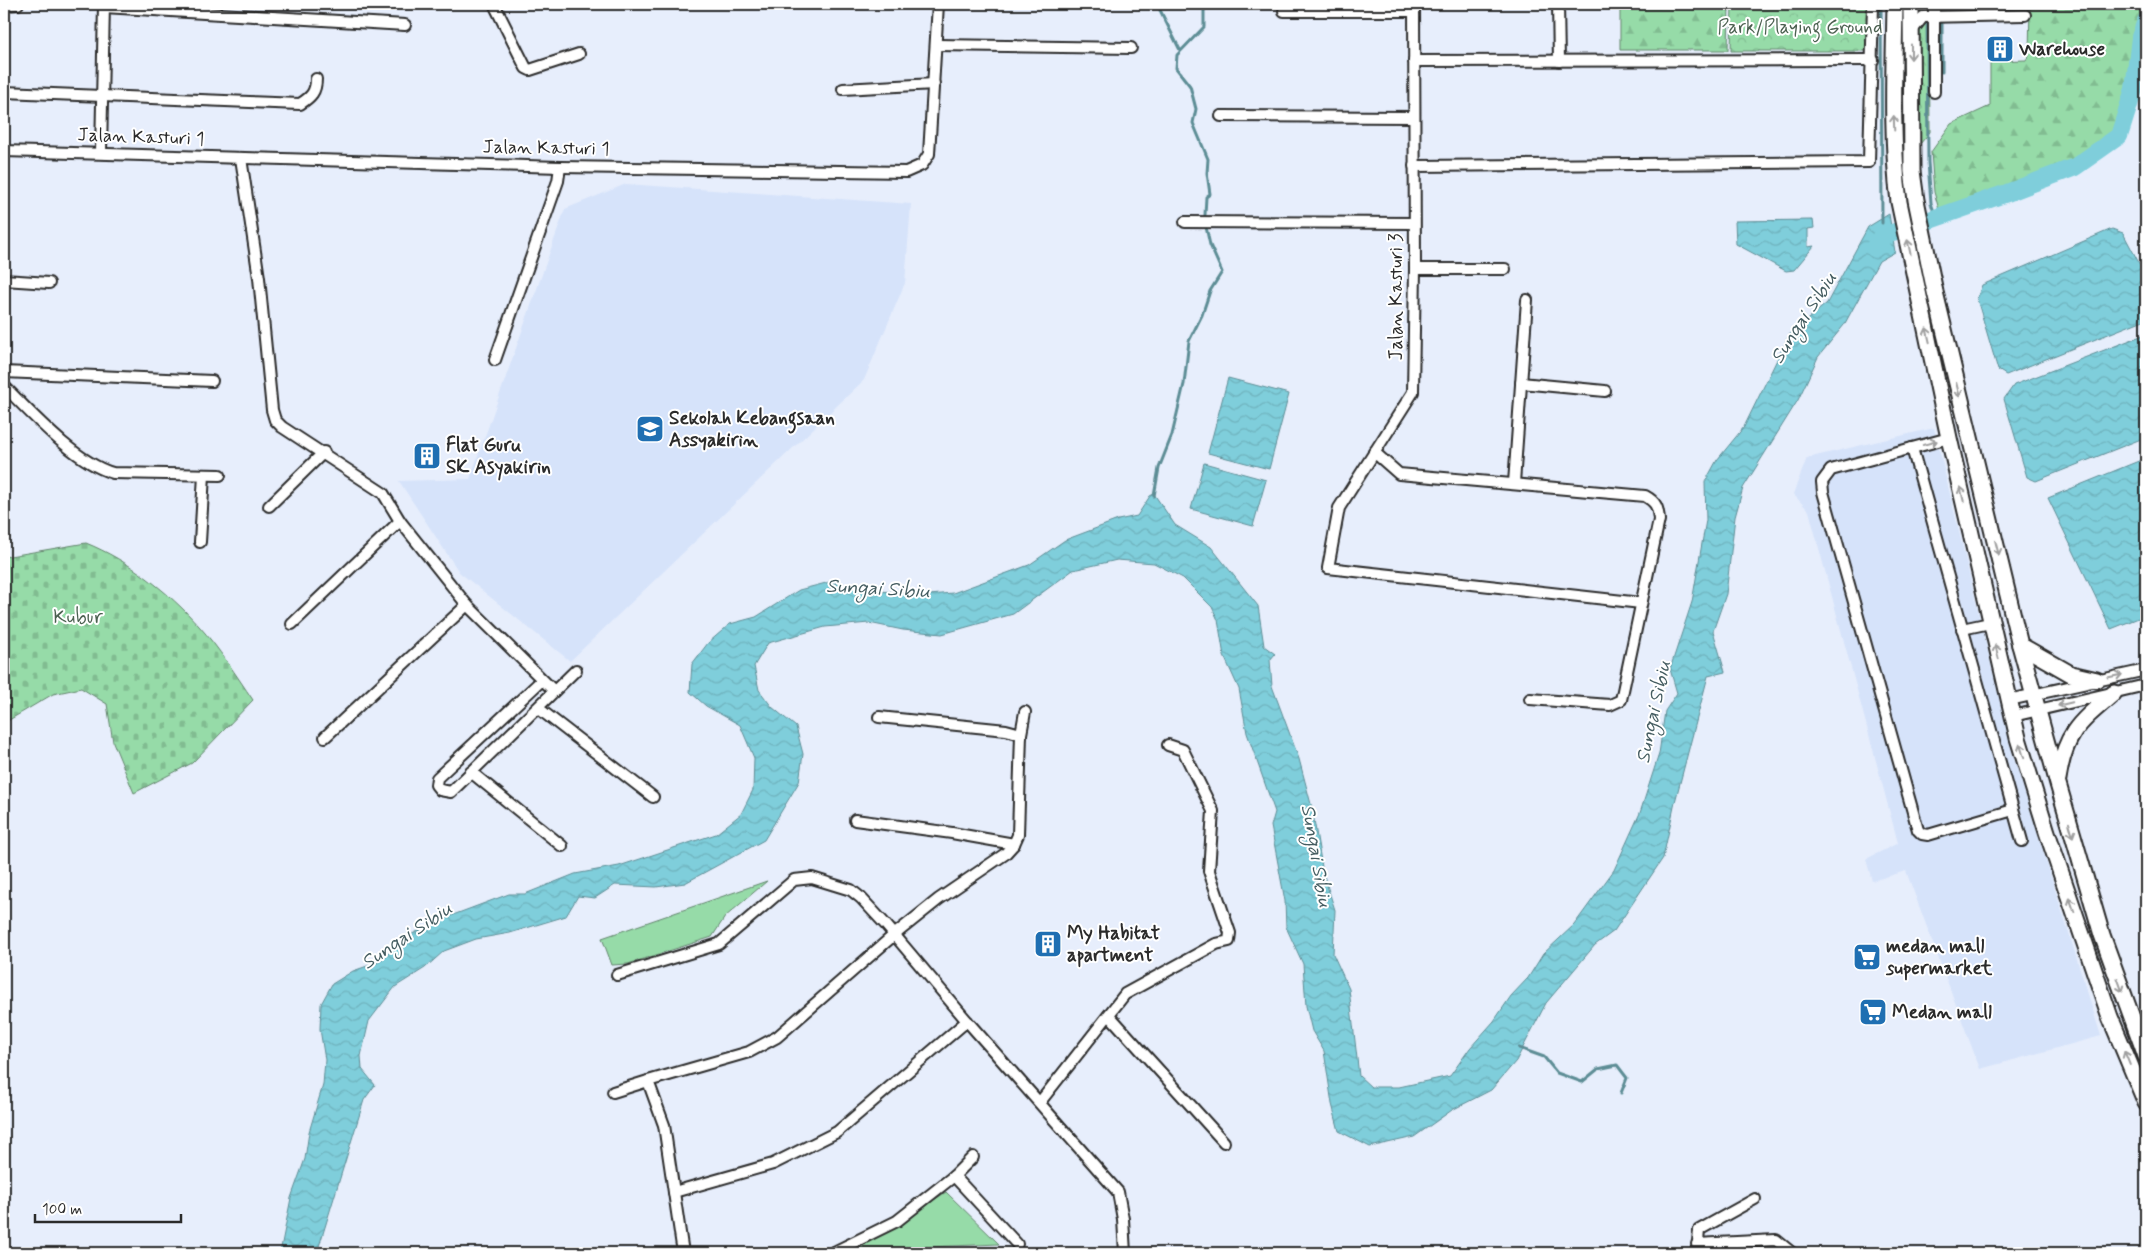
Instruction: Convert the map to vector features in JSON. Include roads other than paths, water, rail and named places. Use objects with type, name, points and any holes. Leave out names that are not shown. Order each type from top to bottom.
[{"type":"street","points":[[4,5],[18,4]]},
{"type":"street","points":[[494,4],[526,68],[530,70],[579,54]]},
{"type":"street","name":"Jalan Kasturi 1","points":[[4,151],[560,167],[906,172],[922,165],[929,154],[938,4]]},
{"type":"street","points":[[1558,4],[1559,61]]},
{"type":"street","points":[[1414,166],[1866,163],[1870,159],[1873,4]]},
{"type":"street","points":[[1894,4],[1896,172],[1900,202],[1990,623],[2013,716],[2047,832],[2110,1017],[2146,1103]]},
{"type":"street","points":[[1911,4],[1912,171],[1917,208],[1934,292],[2020,646],[2058,784],[2102,934],[2146,1056]]},
{"type":"street","points":[[1934,4],[1934,92]]},
{"type":"street","points":[[101,153],[104,5],[405,25]]},
{"type":"street","points":[[1284,11],[1414,7]]},
{"type":"street","name":"Jalan Kasturi 3","points":[[1414,7],[1415,269],[1412,396],[1339,508],[1328,568],[1641,603]]},
{"type":"street","points":[[1911,32],[1919,20],[1934,16],[2025,15]]},
{"type":"street","points":[[936,46],[1131,48]]},
{"type":"street","points":[[1414,61],[1873,60]]},
{"type":"street","points":[[4,92],[300,104],[309,98],[316,89],[316,79]]},
{"type":"street","points":[[843,89],[934,84]]},
{"type":"street","points":[[1221,116],[1414,117]]},
{"type":"street","points":[[241,158],[259,278],[272,410],[275,420],[282,427],[378,488],[387,497],[400,521],[467,605],[554,691]]},
{"type":"street","points":[[495,360],[558,181],[560,167]]},
{"type":"street","points":[[1185,222],[1414,223]]},
{"type":"street","points":[[1415,269],[1505,270]]},
{"type":"street","points":[[4,280],[49,283]]},
{"type":"street","points":[[1514,483],[1527,300]]},
{"type":"street","points":[[4,372],[212,381]]},
{"type":"street","points":[[1521,383],[1605,391]]},
{"type":"street","points":[[4,386],[48,429],[103,471],[113,473],[220,475]]},
{"type":"street","points":[[1949,438],[1831,470],[1822,482],[1823,492],[1918,830],[1922,834],[1928,835],[2013,810]]},
{"type":"street","points":[[1912,448],[2022,841]]},
{"type":"street","points":[[269,506],[324,452]]},
{"type":"street","points":[[1374,452],[1399,474],[1645,496],[1653,500],[1658,508],[1659,520],[1622,700],[1610,705],[1530,699]]},
{"type":"street","points":[[200,542],[204,475]]},
{"type":"street","points":[[292,624],[400,521]]},
{"type":"street","points":[[326,737],[467,605]]},
{"type":"street","points":[[1962,629],[1990,623]]},
{"type":"street","points":[[2020,646],[2072,674],[2097,680]]},
{"type":"street","points":[[542,680],[437,778],[436,785],[445,793],[451,792],[576,670]]},
{"type":"street","points":[[2009,700],[2146,670]]},
{"type":"street","points":[[2013,716],[2146,685]]},
{"type":"street","points":[[2058,784],[2061,761],[2077,725],[2114,693]]},
{"type":"street","points":[[538,708],[653,797]]},
{"type":"street","points":[[613,1092],[749,1052],[777,1037],[894,935],[939,899],[1005,854],[1014,844],[1018,835],[1020,734],[1025,712]]},
{"type":"street","points":[[879,718],[1006,730],[1020,734]]},
{"type":"street","points":[[1040,1102],[1124,994],[1216,944],[1229,941],[1230,933],[1209,871],[1213,811],[1183,750],[1168,745]]},
{"type":"street","points":[[471,772],[562,846]]},
{"type":"street","points":[[855,820],[952,833],[1014,844]]},
{"type":"street","points":[[617,975],[719,944],[794,880],[812,878],[851,890],[861,898],[894,935],[967,1022],[1118,1192],[1123,1219],[1125,1253]]},
{"type":"street","points":[[1109,1015],[1224,1142]]},
{"type":"street","points":[[674,1192],[773,1164],[837,1132],[967,1022]]},
{"type":"street","points":[[648,1081],[664,1125],[683,1253]]},
{"type":"street","points":[[832,1253],[897,1221],[954,1176],[973,1157]]},
{"type":"street","points":[[954,1176],[1017,1244]]},
{"type":"street","points":[[1755,1199],[1699,1230],[1697,1249],[1776,1240],[1792,1253]]},
{"type":"water","points":[[1889,214],[1895,252],[1879,261],[1844,325],[1818,357],[1798,400],[1743,488],[1735,517],[1726,594],[1713,631],[1725,672],[1708,676],[1675,802],[1663,858],[1614,931],[1595,945],[1546,1003],[1516,1061],[1491,1090],[1452,1110],[1414,1137],[1370,1147],[1339,1131],[1332,1104],[1324,1051],[1312,1031],[1306,1006],[1303,964],[1286,927],[1285,901],[1271,826],[1275,812],[1247,733],[1239,689],[1224,656],[1218,620],[1212,607],[1183,578],[1154,563],[1117,560],[1073,570],[1013,614],[942,634],[903,630],[869,623],[825,627],[768,643],[754,666],[759,690],[772,707],[796,727],[803,754],[799,782],[764,840],[685,883],[656,887],[615,885],[595,898],[578,896],[566,916],[510,933],[476,939],[444,951],[425,968],[395,987],[369,1021],[361,1056],[362,1069],[375,1085],[364,1100],[317,1253],[280,1253],[291,1198],[305,1159],[309,1132],[323,1085],[325,1060],[320,1029],[321,1004],[332,984],[353,971],[379,962],[408,936],[445,918],[509,894],[525,894],[575,874],[619,866],[716,834],[741,814],[753,790],[754,758],[740,725],[706,706],[690,692],[692,664],[708,643],[730,624],[756,617],[799,590],[830,582],[869,591],[929,595],[953,593],[1029,565],[1065,540],[1118,520],[1137,516],[1150,496],[1154,494],[1175,525],[1211,547],[1258,606],[1264,646],[1275,654],[1270,660],[1272,686],[1299,759],[1312,808],[1323,873],[1335,910],[1333,954],[1349,989],[1359,1076],[1371,1087],[1399,1087],[1450,1076],[1470,1048],[1494,1021],[1511,996],[1528,978],[1543,954],[1574,925],[1614,870],[1640,813],[1659,754],[1665,711],[1677,693],[1670,669],[1692,602],[1706,520],[1705,482],[1717,460],[1744,427],[1789,335],[1827,303],[1868,227]]},
{"type":"water","points":[[1813,220],[1814,228],[1808,229],[1808,247],[1814,246],[1794,270],[1786,271],[1736,244],[1735,221]]},
{"type":"water","points":[[2112,229],[2123,233],[2146,276],[2146,319],[2006,375],[1998,370],[1977,299],[1982,285]]},
{"type":"water","points":[[2146,334],[2146,437],[2036,481],[2027,477],[2004,399],[2014,385]]},
{"type":"water","points":[[1228,378],[1289,394],[1269,469],[1208,453]]},
{"type":"water","points":[[2146,458],[2146,615],[2111,629],[2048,498]]},
{"type":"water","points":[[1204,463],[1266,480],[1253,526],[1191,509]]},
{"type":"waterway","points":[[1157,4],[1180,50]]},
{"type":"waterway","points":[[1205,215],[1206,197],[1210,194],[1207,173],[1208,159],[1193,123],[1196,109],[1190,86],[1176,68],[1177,55],[1204,27],[1204,10],[1212,4]]},
{"type":"waterway","points":[[1881,4],[1882,223]]},
{"type":"waterway","points":[[1926,4],[1927,9]]},
{"type":"waterway","name":"Sungai Sibiu","points":[[1874,248],[1881,237],[2075,167],[2119,136],[2134,89],[2140,37],[2146,21]]},
{"type":"waterway","points":[[1927,23],[1928,162],[1931,203],[1936,218]]},
{"type":"waterway","points":[[1942,24],[1942,72]]},
{"type":"waterway","points":[[1154,496],[1159,468],[1172,435],[1184,384],[1189,341],[1202,315],[1210,291],[1222,272],[1210,245],[1206,227]]},
{"type":"waterway","points":[[1519,1048],[1544,1057],[1557,1073],[1582,1082],[1598,1069],[1617,1065],[1627,1078],[1621,1093]]},
{"type":"place","name":"Warehouse","points":[[2000,49]]},
{"type":"place","name":"Sekolah Kebangsaan Assyakirin","points":[[650,429]]},
{"type":"place","name":"Flat Guru SK Asyakirin","points":[[427,456]]},
{"type":"place","name":"My Habitat apartment","points":[[1048,944]]},
{"type":"place","name":"medan mall supermarket","points":[[1867,957]]},
{"type":"place","name":"Medan mall","points":[[1873,1012]]},
{"type":"park label","name":"Park/Playing Ground","points":[[1800,27]]},
{"type":"park label","name":"Kubur","points":[[78,617]]}]
